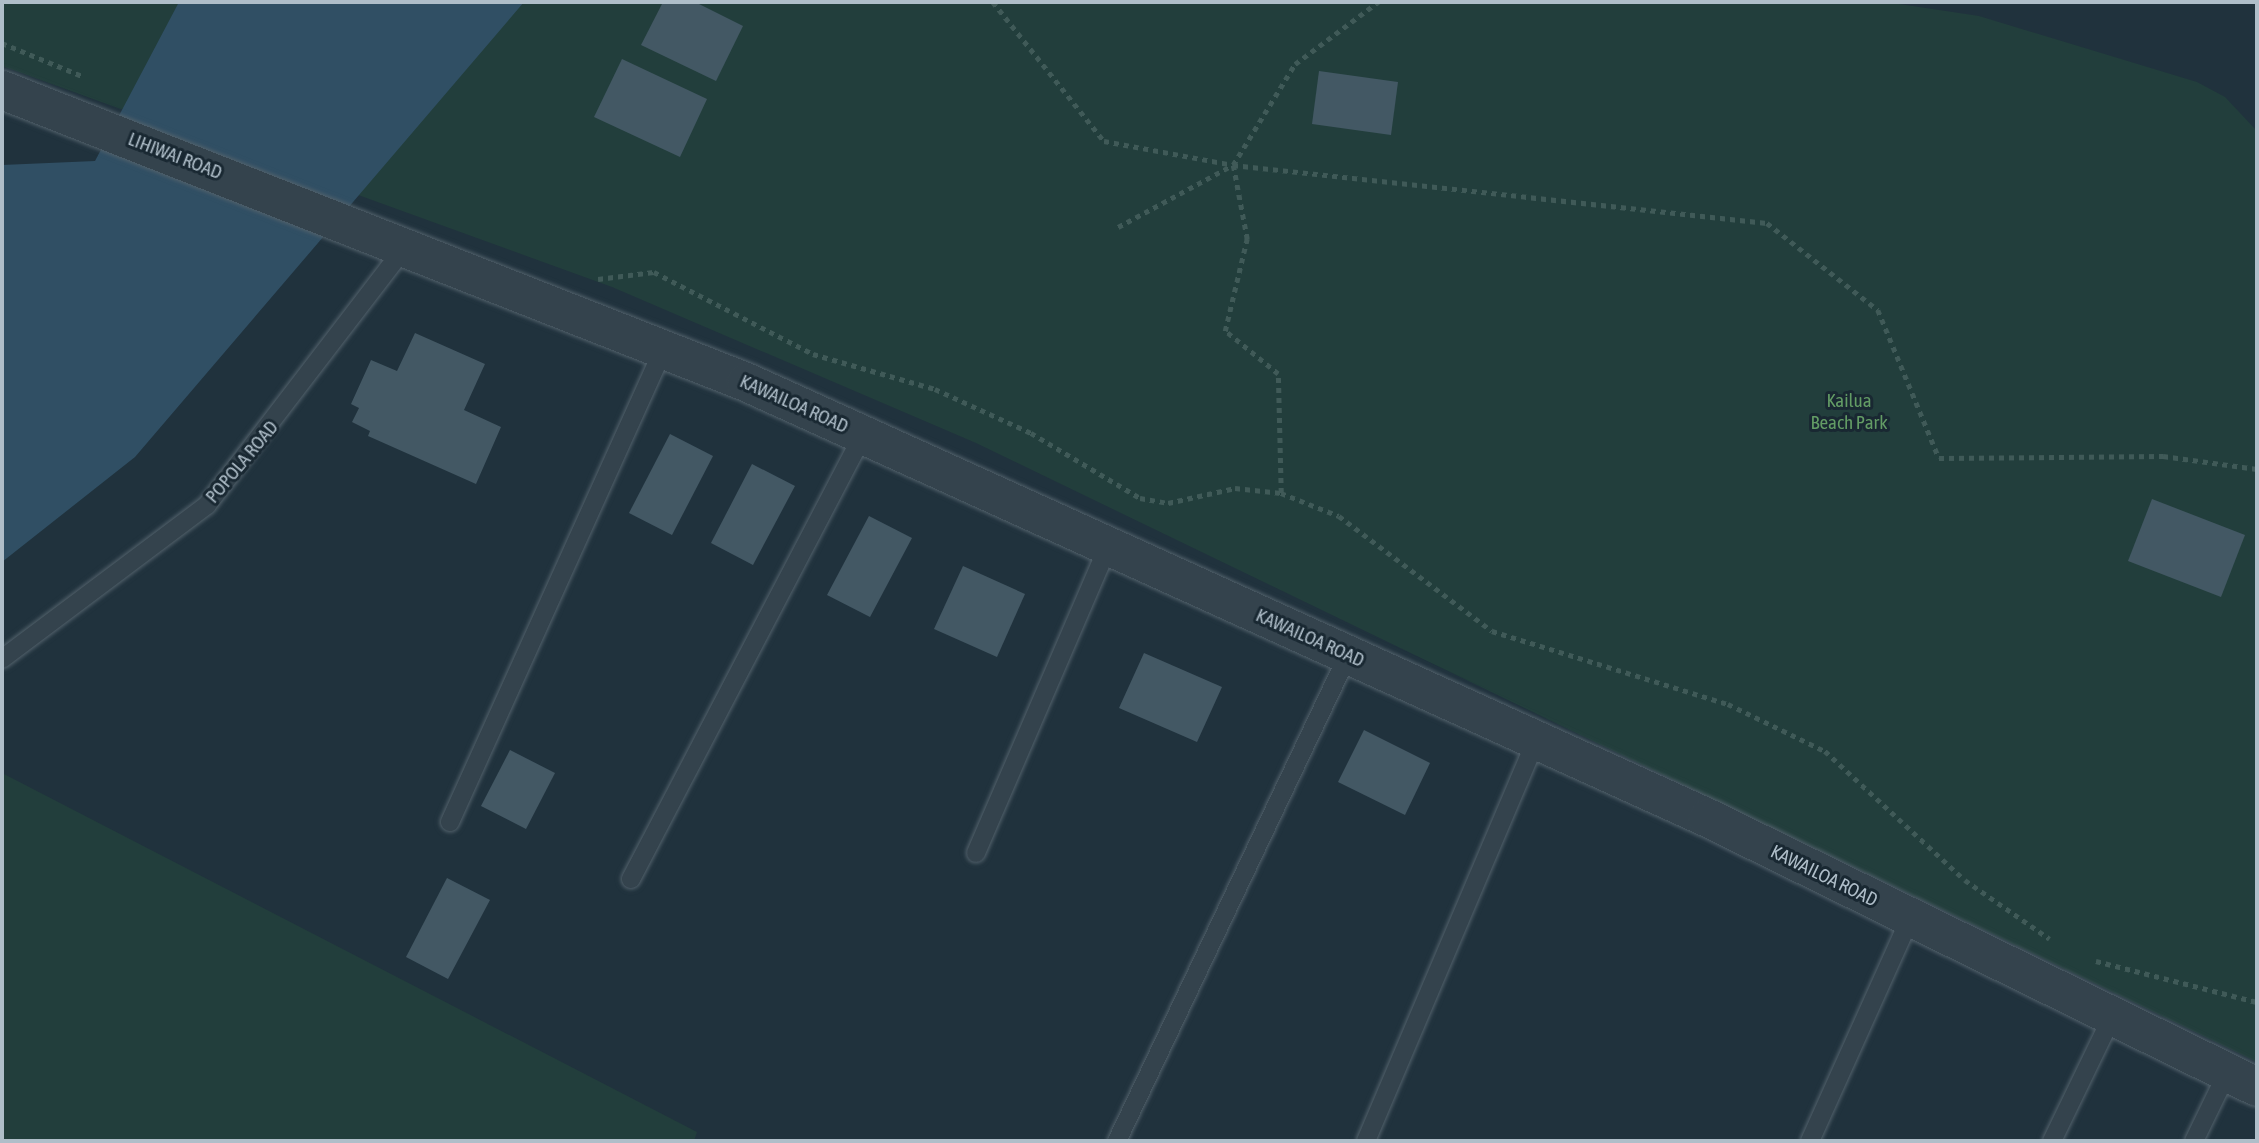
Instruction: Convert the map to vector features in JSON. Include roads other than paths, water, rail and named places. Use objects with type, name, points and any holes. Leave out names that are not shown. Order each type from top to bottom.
[{"type":"street","name":"LIHIWAI ROAD","points":[[2,90],[348,222]]},
{"type":"street","name":"KAWAILOA ROAD","points":[[348,222],[664,348],[863,435],[1536,741],[1910,918],[2111,1019],[2242,1080]]},
{"type":"lane","name":"POPOLA ROAD","points":[[2,659],[207,505],[406,246]]},
{"type":"lane","points":[[450,822],[664,348]]},
{"type":"lane","points":[[631,879],[863,435]]},
{"type":"lane","points":[[976,853],[1108,546]]},
{"type":"lane","points":[[1116,1141],[1348,655]]},
{"type":"lane","points":[[1366,1141],[1536,741]]},
{"type":"lane","points":[[1810,1141],[1910,918]]},
{"type":"lane","points":[[2052,1141],[2111,1019]]},
{"type":"lane","points":[[2194,1141],[2242,1080]]},
{"type":"water","points":[[179,2],[524,2],[135,457],[2,562],[2,165],[95,161]]},
{"type":"park label","name":"Kailua Beach Park","points":[[1849,412]]}]
